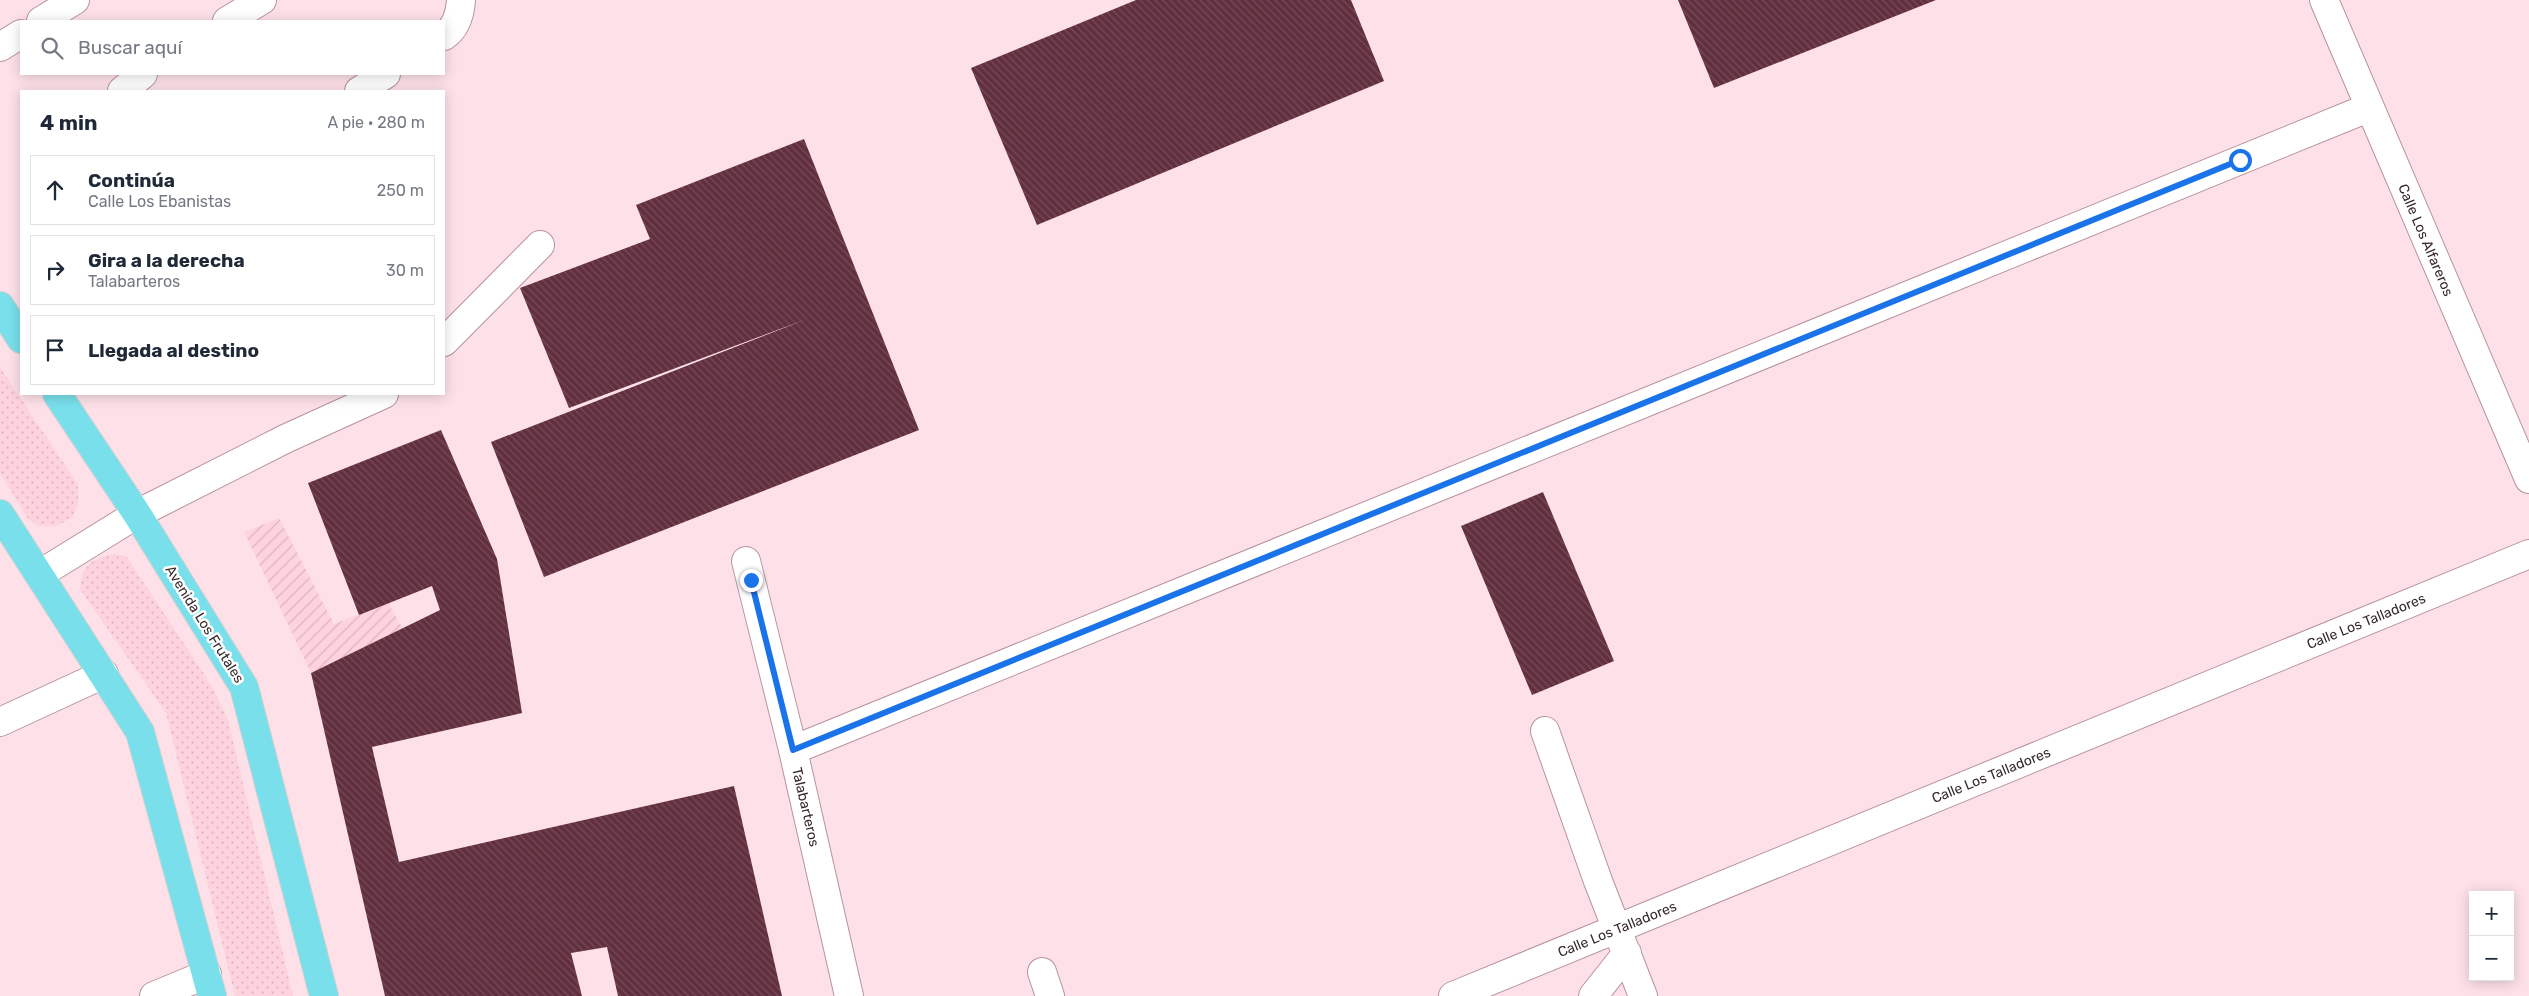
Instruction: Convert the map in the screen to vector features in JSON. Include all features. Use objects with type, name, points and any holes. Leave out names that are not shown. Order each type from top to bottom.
[{"type":"main road","name":"Avenida Los Frutales","points":[[58,395],[137,514],[244,687],[324,996]]},
{"type":"main road","points":[[0,514],[140,732],[209,985]]},
{"type":"street","points":[[44,20],[75,0]]},
{"type":"street","points":[[229,20],[262,0]]},
{"type":"street","points":[[445,35],[452,31],[460,13],[461,0]]},
{"type":"street","name":"Calle Los Alfareros","points":[[2324,0],[2368,108],[2529,479]]},
{"type":"street","points":[[0,47],[20,35]]},
{"type":"street","points":[[123,90],[142,75]]},
{"type":"street","points":[[361,90],[384,75]]},
{"type":"street","points":[[793,750],[2368,108]]},
{"type":"street","points":[[445,341],[540,245]]},
{"type":"street","points":[[40,574],[137,514],[286,439],[382,395]]},
{"type":"street","name":"Calle Los Talladores","points":[[1464,994],[1622,941],[2529,554]]},
{"type":"street","name":"Talabarteros","points":[[746,561],[793,750],[849,996]]},
{"type":"street","points":[[0,722],[104,674]]},
{"type":"street","points":[[1545,731],[1598,881],[1643,996]]},
{"type":"street","points":[[1594,996],[1622,941]]},
{"type":"street","points":[[154,996],[209,985]]},
{"type":"shaded area","points":[[0,0],[2529,0],[2529,996],[0,996]]},
{"type":"shaded area","points":[[0,367],[78,485],[78,503],[73,517],[56,526],[39,526],[28,519],[0,473]]},
{"type":"shaded area","points":[[279,518],[334,624],[388,603],[403,629],[311,673],[244,532]]},
{"type":"shaded area","points":[[114,554],[126,556],[210,683],[228,720],[293,996],[235,996],[166,713],[80,589],[83,574],[89,564],[99,558]]},
{"type":"building","points":[[1136,0],[1351,0],[1384,81],[1037,225],[971,68]]},
{"type":"building","points":[[1678,0],[1936,0],[1714,88]]},
{"type":"building","points":[[804,139],[919,430],[544,577],[491,442],[807,319],[569,408],[520,288],[650,239],[636,205]]},
{"type":"building","points":[[441,430],[497,559],[522,713],[372,747],[399,862],[734,786],[782,996],[618,996],[607,947],[571,953],[582,996],[385,996],[311,673],[440,610],[432,586],[359,615],[308,483]]},
{"type":"building","points":[[1543,492],[1614,661],[1532,695],[1461,526]]},
{"type":"route","points":[[751,580],[793,750],[2240,160]]}]
